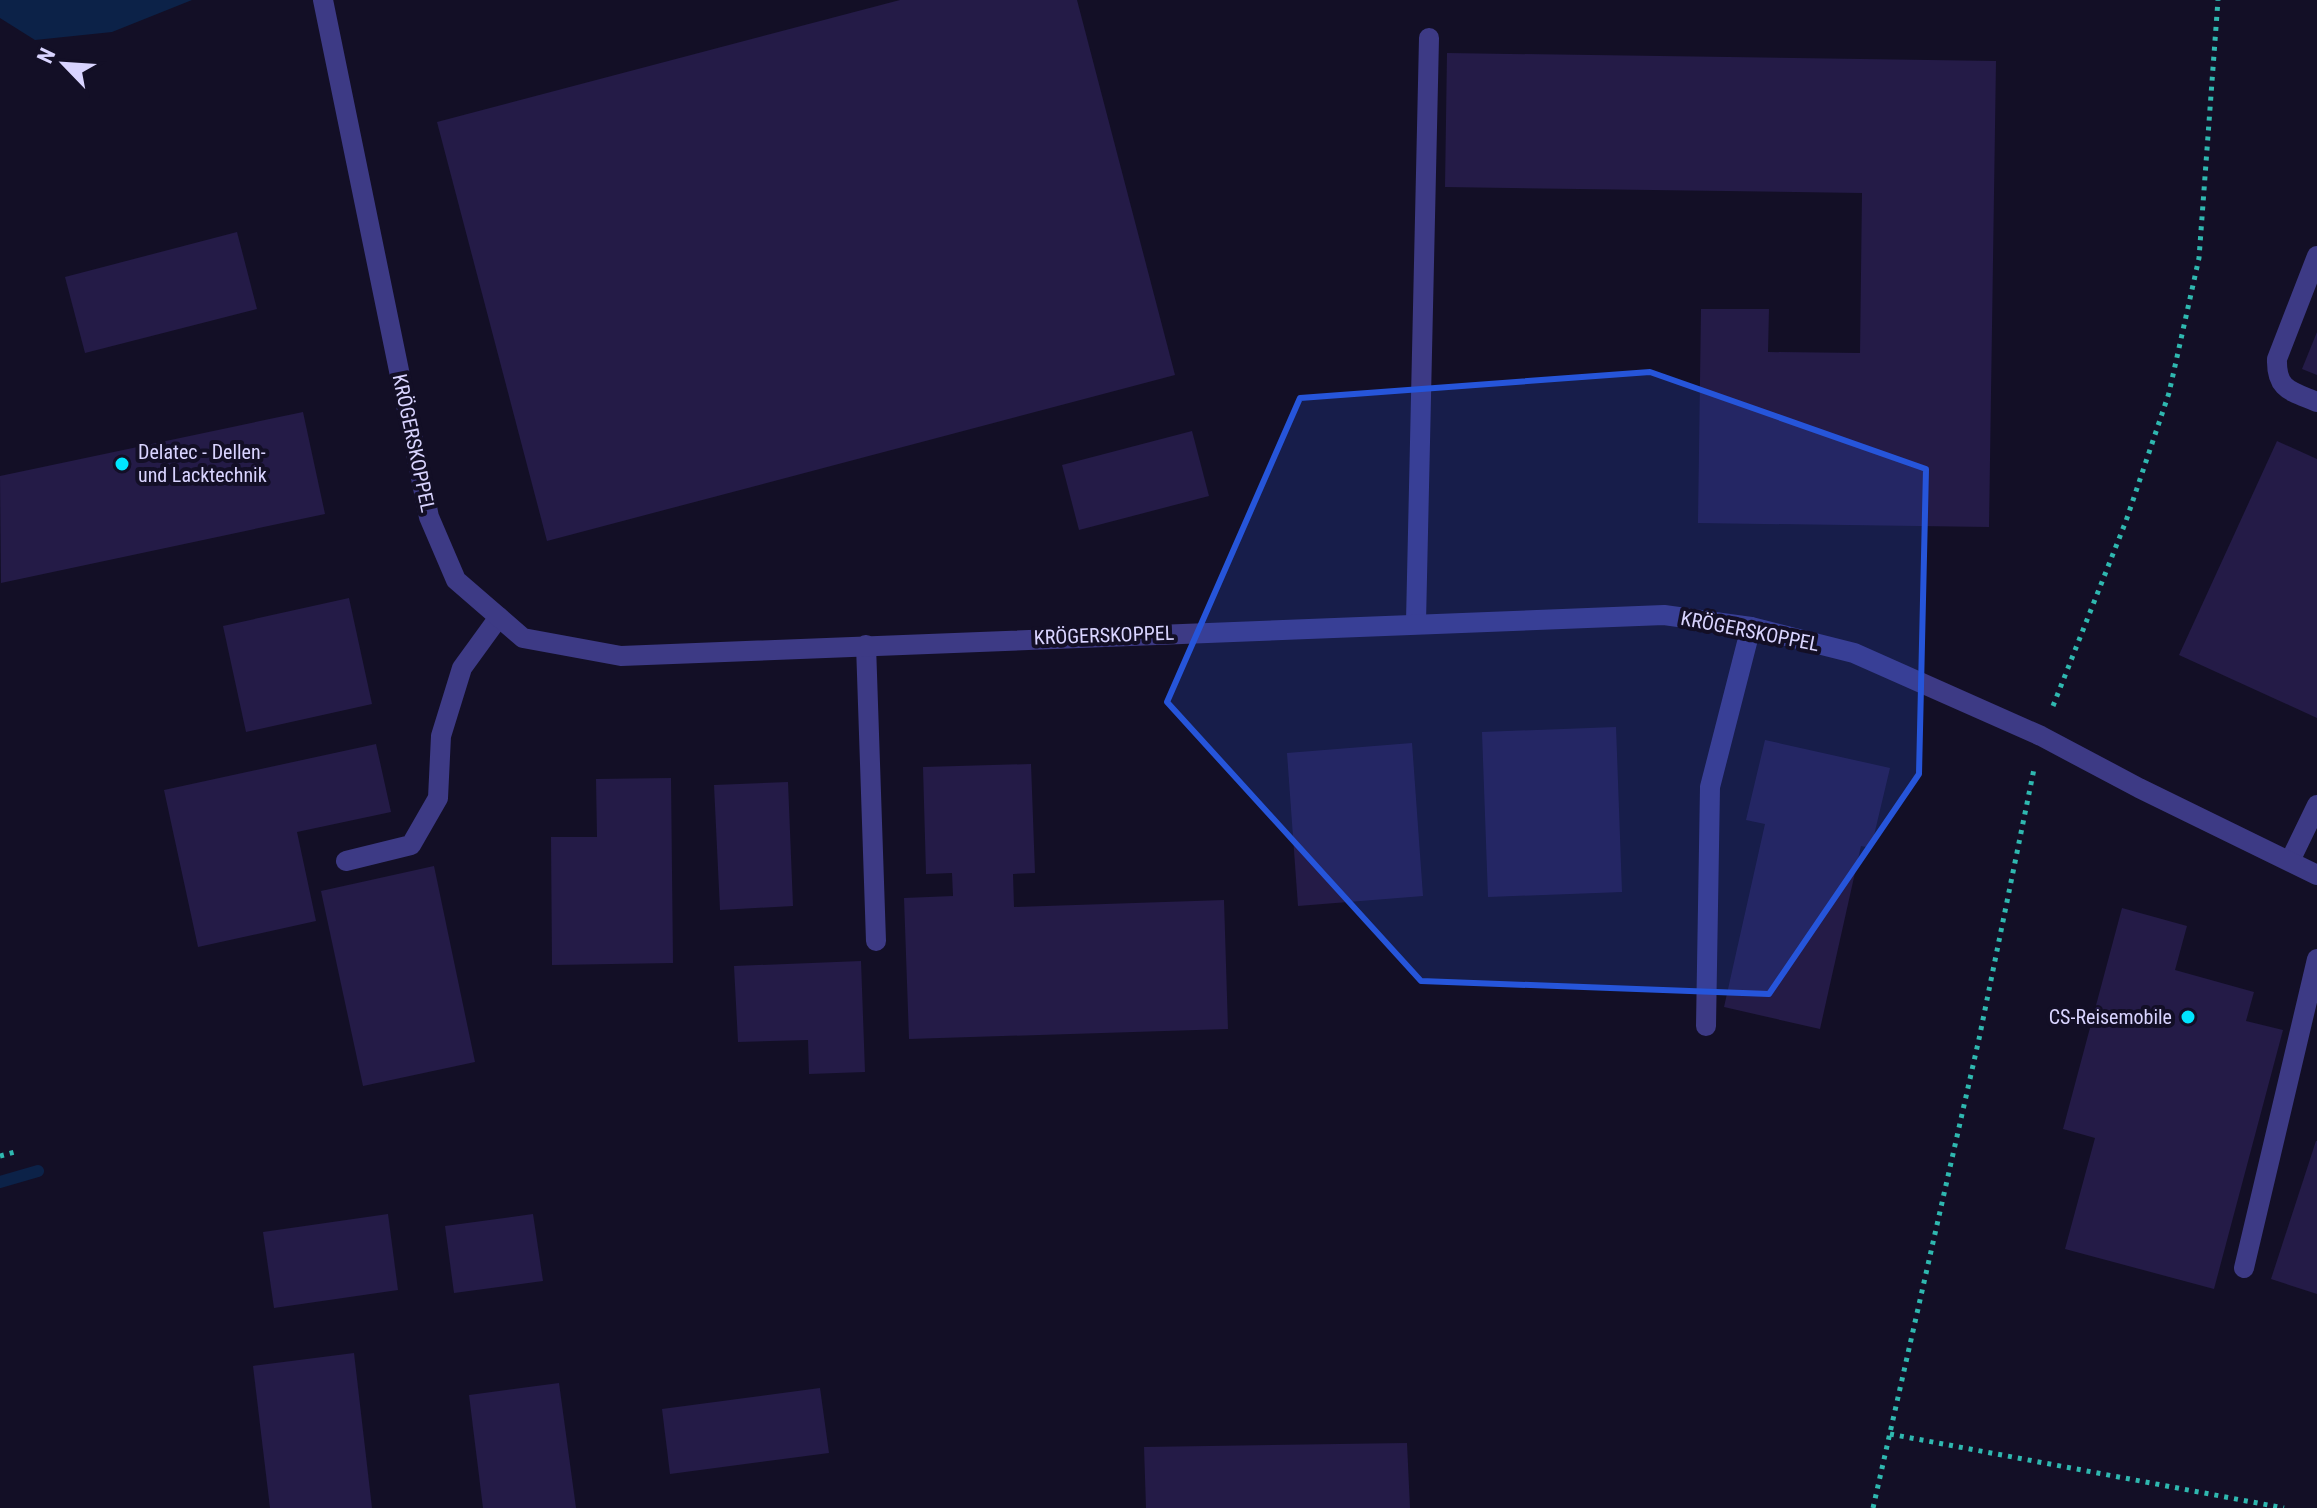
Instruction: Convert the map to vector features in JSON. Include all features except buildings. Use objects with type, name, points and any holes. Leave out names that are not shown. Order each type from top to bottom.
[{"type":"street","name":"KRÖGERSKOPPEL","points":[[323,0],[429,517],[456,580],[523,638],[621,656],[1416,622],[1664,615],[1751,627],[1854,653],[2041,736],[2317,875]]},
{"type":"street","points":[[1416,622],[1429,38]]},
{"type":"street","points":[[2317,256],[2277,359],[2277,377],[2286,389],[2317,402]]},
{"type":"street","points":[[346,861],[411,845],[438,798],[441,736],[462,668],[499,617]]},
{"type":"street","points":[[1706,1026],[1710,787],[1751,627]]},
{"type":"street","points":[[866,645],[876,941]]},
{"type":"street","points":[[2290,861],[2317,805]]},
{"type":"street","points":[[2244,1268],[2317,959]]},
{"type":"path","points":[[0,1156],[15,1152]]},
{"type":"path","points":[[1890,1434],[2284,1508]]},
{"type":"highlighted area","points":[[1650,372],[1926,469],[1919,774],[1769,994],[1421,981],[1167,702],[1300,398]]},
{"type":"water","points":[[0,0],[192,0],[112,32],[35,40],[0,18]]},
{"type":"waterway","points":[[0,1182],[38,1171]]},
{"type":"place","name":"Delatec - Dellen- und Lacktechnik","points":[[122,464]]},
{"type":"place","name":"CS-Reisemobile","points":[[2188,1017]]}]
